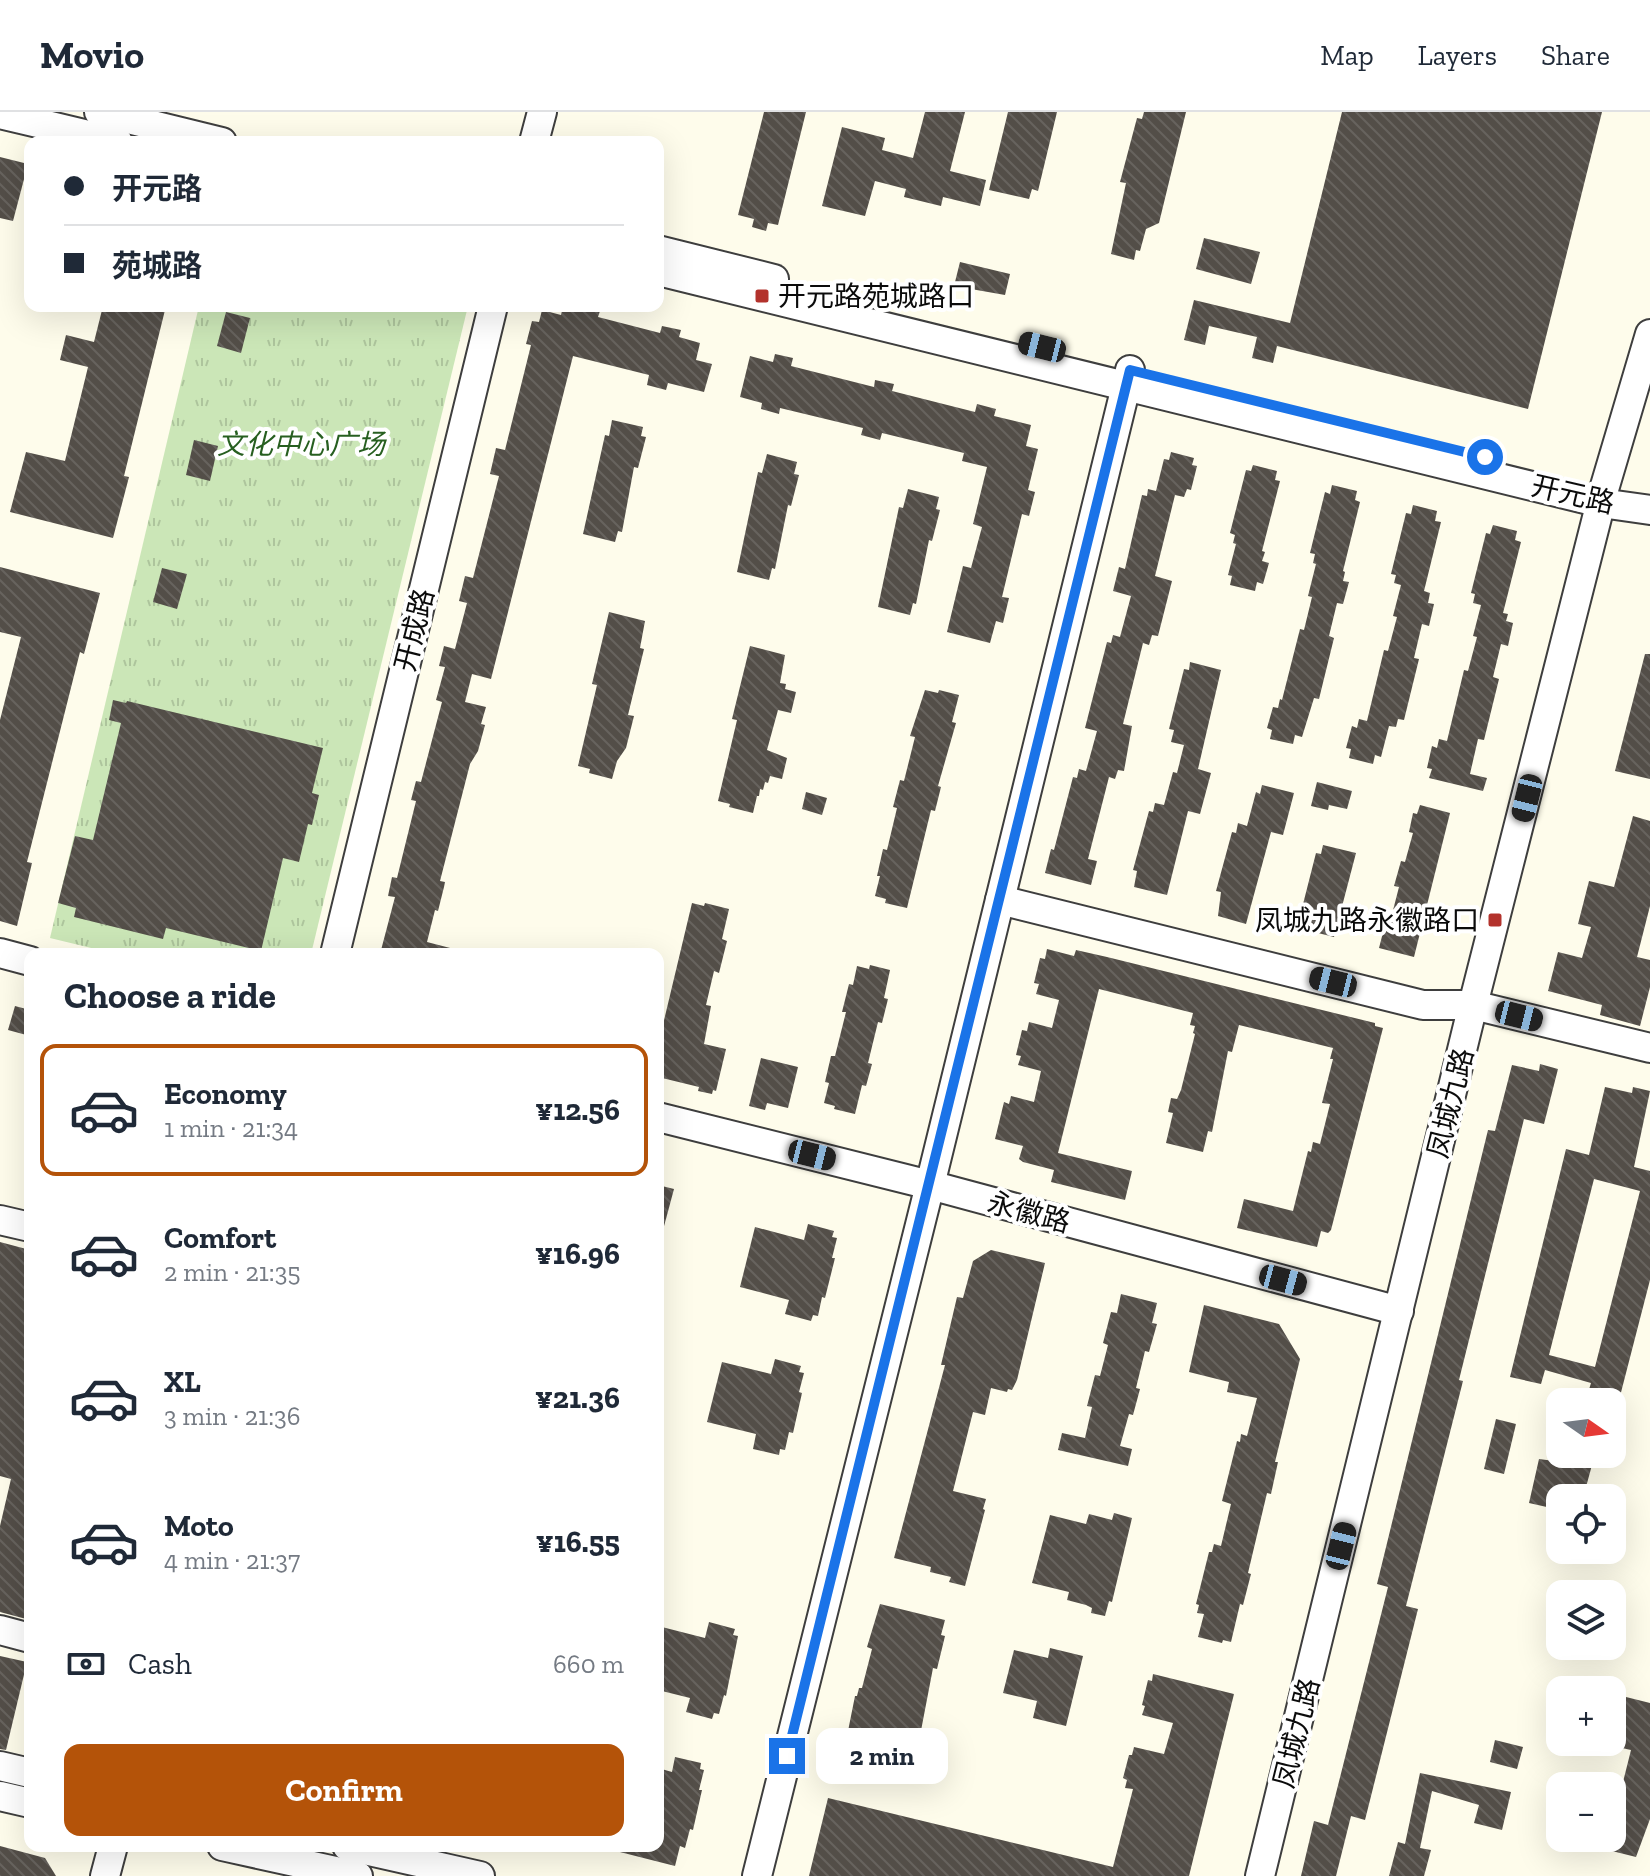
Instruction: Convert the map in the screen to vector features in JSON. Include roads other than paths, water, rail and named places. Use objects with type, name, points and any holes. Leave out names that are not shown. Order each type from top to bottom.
[{"type":"street","points":[[99,112],[197,136]]},
{"type":"street","points":[[536,136],[542,112]]},
{"type":"street","points":[[0,114],[93,136]]},
{"type":"street","name":"开元路","points":[[664,252],[1128,378]]},
{"type":"street","name":"开元路","points":[[664,272],[1128,378],[1603,495],[1650,510]]},
{"type":"street","name":"开成路","points":[[336,948],[492,312]]},
{"type":"street","name":"凤城九路","points":[[1260,1876],[1473,1005],[1603,495],[1650,334]]},
{"type":"street","points":[[757,1876],[1128,378]]},
{"type":"street","points":[[1000,900],[1423,1005],[1473,1005],[1650,1048]]},
{"type":"street","points":[[0,953],[24,959]]},
{"type":"street","name":"永徽路","points":[[664,1118],[930,1185],[1399,1311]]},
{"type":"street","points":[[0,1220],[24,1226]]},
{"type":"street","points":[[0,1630],[24,1636]]},
{"type":"street","points":[[0,1766],[24,1772]]},
{"type":"street","points":[[0,1796],[24,1802]]},
{"type":"street","points":[[105,1876],[111,1852]]},
{"type":"street","points":[[249,1852],[358,1876]]},
{"type":"street","points":[[374,1852],[480,1876]]},
{"type":"place","name":"开元路苑城路口","points":[[762,296]]},
{"type":"place","name":"凤城九路永徽路口","points":[[1495,920]]},
{"type":"park label","name":"文化中心广场","points":[[301,444]]}]
